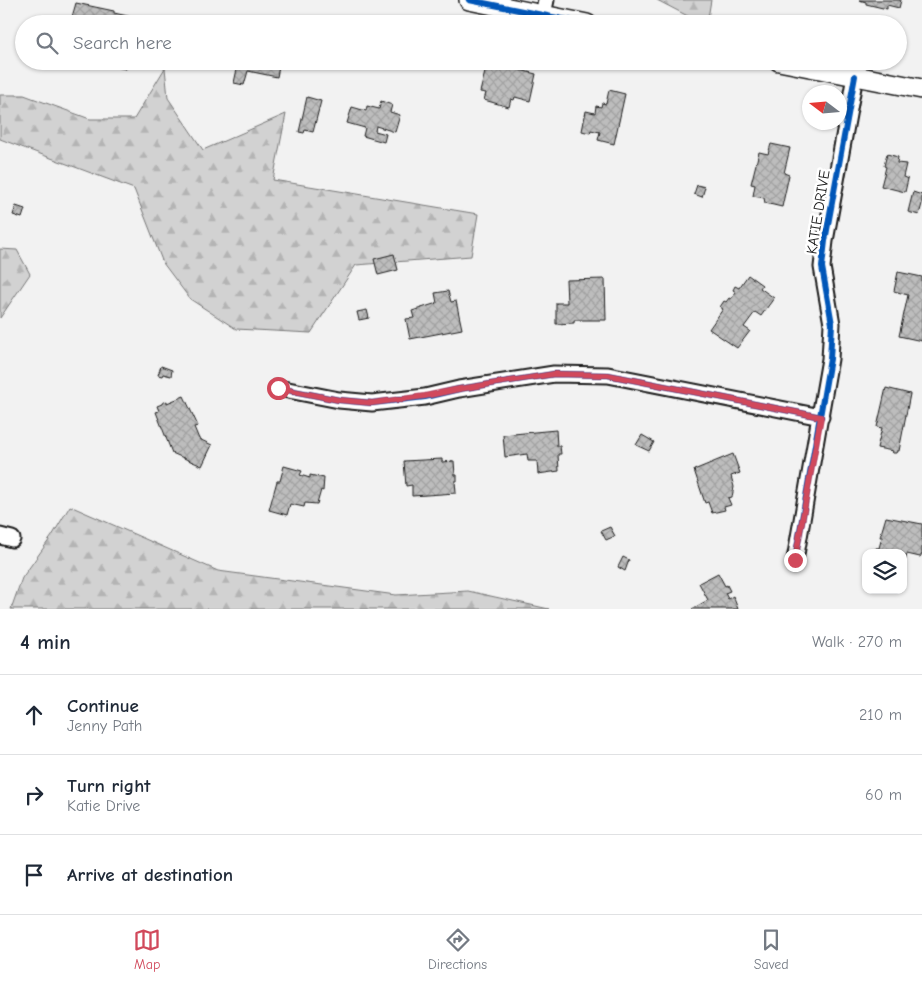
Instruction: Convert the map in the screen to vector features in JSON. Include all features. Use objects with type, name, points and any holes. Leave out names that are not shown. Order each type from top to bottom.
[{"type":"street","points":[[469,0],[545,8],[563,15]]},
{"type":"street","points":[[825,70],[922,89]]},
{"type":"street","name":"KATIE DRIVE","points":[[795,560],[830,359],[832,324],[822,267],[855,76]]},
{"type":"street","points":[[278,388],[339,400],[372,403],[554,374],[608,375],[821,417]]},
{"type":"green space","points":[[657,0],[711,0],[708,15],[686,15]]},
{"type":"green space","points":[[164,70],[168,98],[203,150],[286,114],[273,180],[478,214],[471,256],[356,265],[311,333],[236,329],[190,299],[163,263],[134,189],[0,139],[0,95],[24,95],[90,119],[134,119]]},
{"type":"green space","points":[[0,249],[17,250],[30,274],[0,318]]},
{"type":"green space","points":[[70,506],[218,571],[396,595],[468,591],[549,609],[11,609],[22,578],[52,536]]},
{"type":"building","points":[[859,0],[901,0],[899,8],[887,5],[887,9],[866,4],[866,2]]},
{"type":"building","points":[[76,3],[114,11],[114,13],[123,15],[73,15]]},
{"type":"building","points":[[237,70],[278,70],[277,77],[248,71],[244,85],[234,83]]},
{"type":"building","points":[[486,70],[520,70],[536,74],[530,101],[515,97],[514,100],[511,99],[509,107],[484,100],[486,93],[480,92]]},
{"type":"building","points":[[609,90],[625,94],[614,144],[598,140],[600,132],[591,130],[590,133],[582,131],[586,111],[595,113],[596,106],[601,107],[602,103],[606,104]]},
{"type":"building","points":[[307,97],[321,101],[313,132],[305,130],[304,133],[299,132]]},
{"type":"building","points":[[381,101],[392,105],[390,112],[400,115],[395,132],[376,126],[375,131],[386,134],[384,142],[363,136],[365,128],[347,123],[352,107],[366,111],[367,106],[379,109]]},
{"type":"building","points":[[771,144],[790,148],[784,173],[789,175],[782,207],[765,203],[764,198],[753,196],[755,185],[751,184],[759,152],[768,154]]},
{"type":"building","points":[[887,154],[898,157],[897,163],[906,164],[903,177],[908,179],[905,192],[881,186]]},
{"type":"building","points":[[697,185],[705,187],[702,197],[694,194]]},
{"type":"building","points":[[913,192],[922,195],[919,215],[908,212]]},
{"type":"building","points":[[16,206],[25,209],[22,218],[13,215]]},
{"type":"building","points":[[394,254],[398,270],[378,275],[374,259]]},
{"type":"building","points":[[898,272],[922,277],[922,341],[899,336],[908,295],[894,291]]},
{"type":"building","points":[[748,275],[762,285],[760,288],[774,298],[761,316],[755,312],[744,327],[750,331],[737,348],[709,329],[723,309],[720,307],[724,301],[726,302],[729,298],[731,299],[736,292],[733,290],[735,286],[739,288]]},
{"type":"building","points":[[605,279],[606,320],[574,320],[574,323],[556,324],[556,303],[567,303],[566,280]]},
{"type":"building","points":[[448,291],[451,302],[456,301],[462,329],[410,339],[406,319],[414,318],[412,311],[437,303],[435,293]]},
{"type":"building","points":[[367,310],[369,318],[359,320],[357,312]]},
{"type":"building","points":[[161,366],[172,370],[171,376],[158,375]]},
{"type":"building","points":[[886,388],[910,394],[899,451],[896,453],[877,448],[882,428],[877,427]]},
{"type":"building","points":[[184,396],[198,426],[194,427],[199,439],[212,445],[202,466],[172,453],[156,412],[159,411],[157,406],[162,403],[167,401],[167,403]]},
{"type":"building","points":[[556,430],[557,446],[560,446],[561,454],[558,454],[559,471],[538,474],[537,461],[528,461],[527,454],[505,457],[503,435]]},
{"type":"building","points":[[642,435],[654,442],[649,451],[636,445]]},
{"type":"building","points":[[733,454],[740,473],[731,476],[734,487],[732,497],[728,498],[731,505],[724,507],[725,510],[712,513],[708,502],[705,503],[694,470]]},
{"type":"building","points":[[442,459],[442,462],[454,461],[455,475],[457,475],[457,481],[455,481],[456,493],[412,496],[412,485],[406,486],[404,461]]},
{"type":"building","points":[[284,466],[302,471],[300,475],[310,478],[310,475],[324,478],[323,491],[321,490],[317,504],[305,503],[304,507],[290,504],[287,515],[269,510],[277,481],[280,481]]},
{"type":"building","points":[[886,517],[922,524],[922,554],[920,557],[907,554],[907,549],[876,549],[879,548],[882,537],[880,537]]},
{"type":"building","points":[[610,527],[615,536],[606,540],[601,531]]},
{"type":"building","points":[[623,557],[629,560],[625,571],[618,567]]},
{"type":"building","points":[[718,573],[730,591],[725,593],[728,599],[733,596],[738,609],[692,609],[708,600],[699,583]]},
{"type":"cycle path","points":[[469,0],[543,15]]},
{"type":"cycle path","points":[[795,560],[830,359],[832,324],[822,267],[855,76]]},
{"type":"cycle path","points":[[278,388],[339,400],[372,403],[425,397],[459,389],[554,374],[608,375],[821,417]]},
{"type":"route","points":[[278,388],[339,400],[372,403],[554,374],[608,375],[821,417],[795,560]]}]
